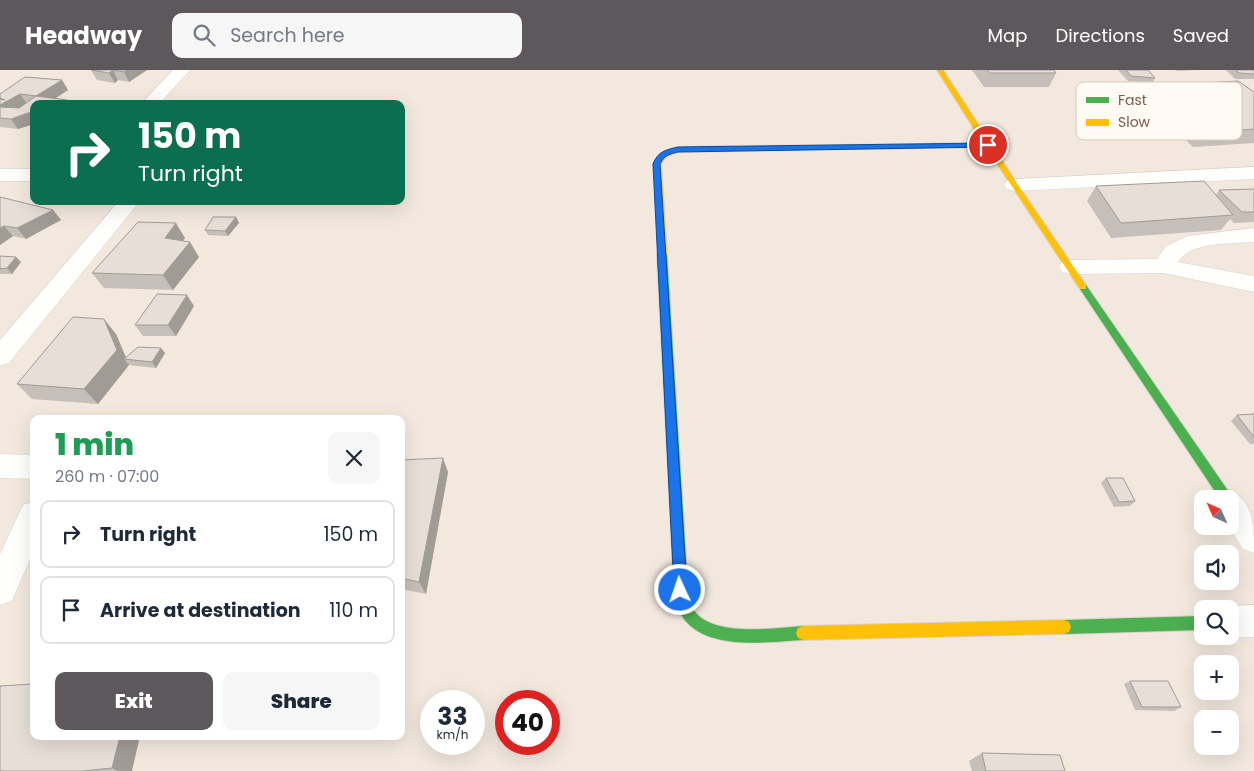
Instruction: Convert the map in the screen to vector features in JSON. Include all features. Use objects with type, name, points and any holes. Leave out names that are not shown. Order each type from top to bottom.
[{"type":"street","points":[[153,100],[182,70]]},
{"type":"street","points":[[940,70],[1014,186],[1221,490]]},
{"type":"street","points":[[988,145],[678,149],[666,152],[659,157],[656,164],[680,590],[688,614],[706,629],[729,636],[1194,623]]},
{"type":"street","points":[[1014,186],[1254,173]]},
{"type":"street","points":[[0,175],[30,175]]},
{"type":"street","points":[[0,357],[127,205]]},
{"type":"street","points":[[1163,266],[1174,251],[1196,240],[1254,235]]},
{"type":"street","points":[[1070,268],[1163,266],[1254,284]]},
{"type":"street","points":[[0,466],[30,467]]},
{"type":"street","points":[[1239,517],[1254,539]]},
{"type":"street","points":[[0,590],[30,523]]},
{"type":"street","points":[[1239,622],[1254,621]]},
{"type":"shaded area","points":[[0,70],[1254,70],[1254,771],[0,771]]},
{"type":"building","points":[[91,70],[113,70],[109,73]]},
{"type":"building","points":[[987,70],[1054,70],[1056,73],[990,73]]},
{"type":"building","points":[[1126,70],[1148,70],[1155,78],[1131,76]]},
{"type":"building","points":[[1235,70],[1254,70],[1254,74],[1239,73]]},
{"type":"building","points":[[25,77],[62,80],[36,96],[20,94],[0,105],[0,99],[5,100],[0,98],[0,94]]},
{"type":"building","points":[[1242,84],[1254,92],[1254,129],[1242,130]]},
{"type":"building","points":[[36,96],[67,100],[30,100]]},
{"type":"building","points":[[30,100],[30,112],[11,119],[0,118],[0,107],[19,108]]},
{"type":"building","points":[[1204,181],[1233,215],[1121,223],[1096,186]]},
{"type":"building","points":[[1254,189],[1254,212],[1242,212],[1219,190]]},
{"type":"building","points":[[0,197],[53,210],[17,228],[4,226],[0,228]]},
{"type":"building","points":[[213,217],[236,217],[225,231],[205,230]]},
{"type":"building","points":[[138,222],[176,223],[165,238],[190,242],[163,275],[92,273]]},
{"type":"building","points":[[0,256],[16,257],[7,268],[0,269]]},
{"type":"building","points":[[157,294],[187,295],[168,325],[135,325]]},
{"type":"building","points":[[73,317],[104,319],[117,350],[84,389],[17,384]]},
{"type":"building","points":[[138,347],[161,348],[152,362],[124,359]]},
{"type":"building","points":[[1254,414],[1254,437],[1237,415]]},
{"type":"building","points":[[443,458],[419,582],[405,579],[405,460]]},
{"type":"building","points":[[1106,478],[1123,478],[1135,501],[1119,502]]},
{"type":"building","points":[[1130,681],[1168,681],[1181,707],[1142,707]]},
{"type":"building","points":[[30,684],[30,740],[119,740],[112,768],[83,771],[0,771],[0,686]]},
{"type":"building","points":[[982,753],[1060,755],[1065,771],[986,771]]},
{"type":"traffic: fast","points":[[662,254],[681,590],[688,613],[696,623],[724,633],[740,635],[803,633]]},
{"type":"traffic: fast","points":[[1083,287],[1221,490]]},
{"type":"traffic: fast","points":[[1064,627],[1194,623]]},
{"type":"traffic: slow","points":[[940,70],[1083,287]]},
{"type":"traffic: slow","points":[[662,254],[657,164],[665,154],[671,151],[678,149],[987,145]]},
{"type":"traffic: slow","points":[[803,633],[1064,627]]},
{"type":"route","points":[[680,590],[656,164],[659,157],[666,152],[678,149],[988,145]]}]
